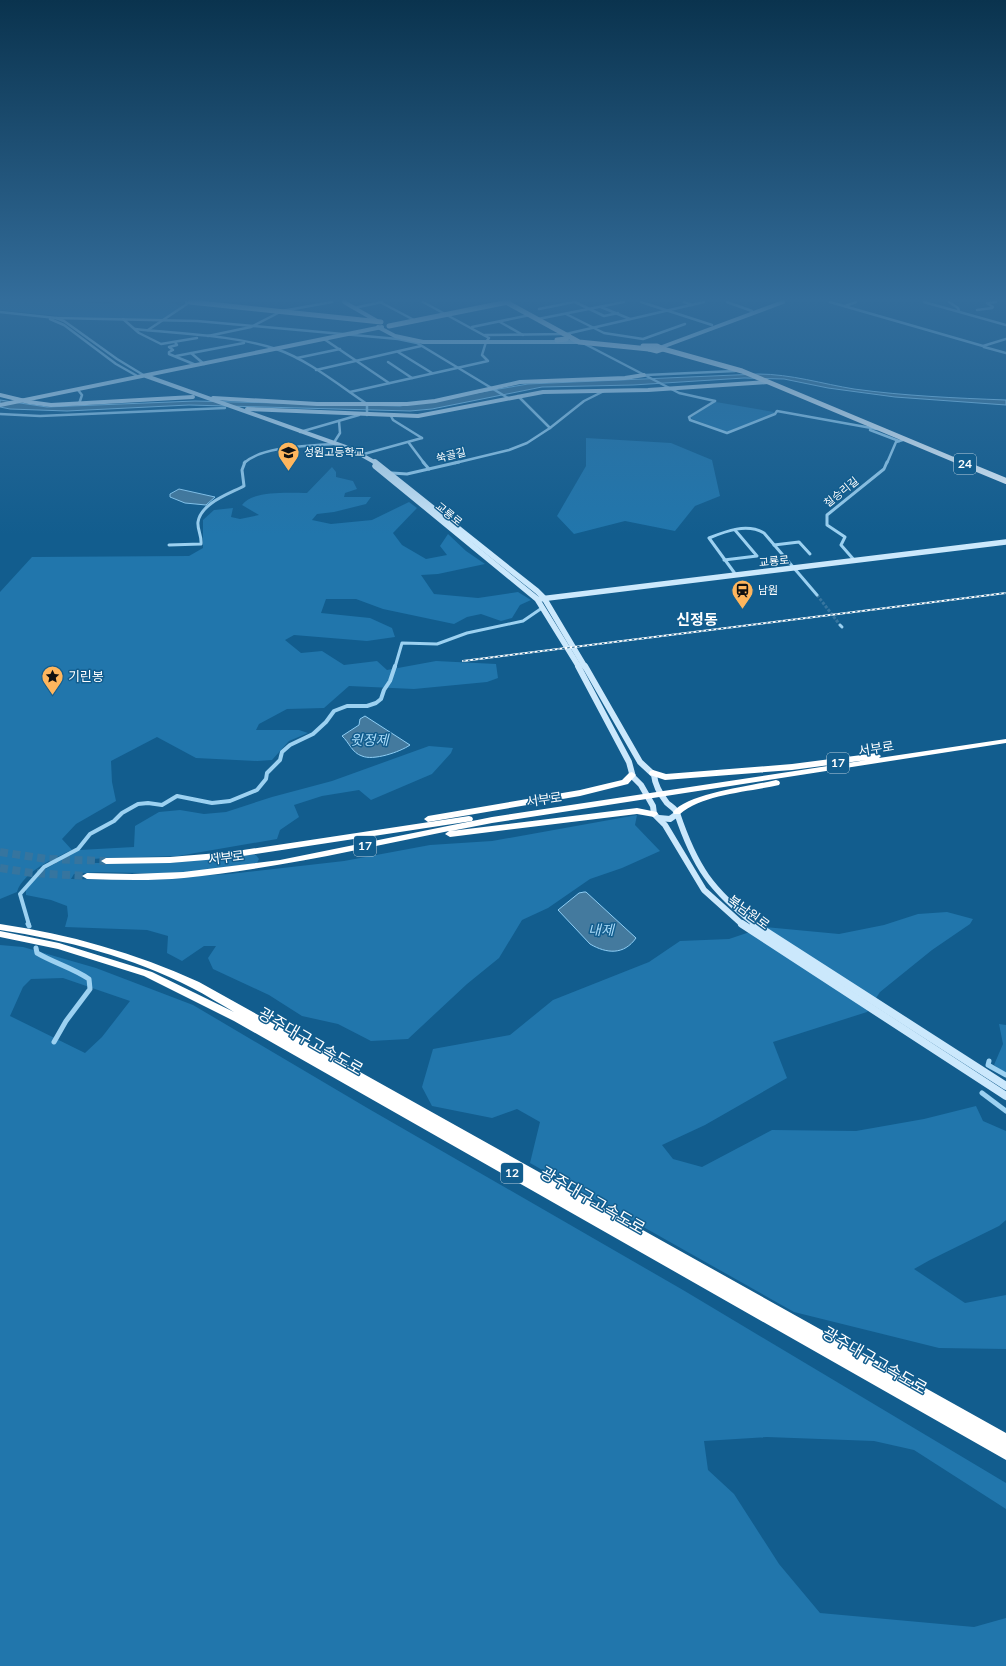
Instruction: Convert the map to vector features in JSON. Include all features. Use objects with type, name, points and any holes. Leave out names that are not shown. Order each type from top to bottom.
[{"type":"highway","name":"서부로","points":[[890,757],[1006,736]]},
{"type":"highway","name":"서부로","points":[[87,876],[150,876],[202,873],[260,866],[321,856],[492,820],[890,757],[1006,741]]},
{"type":"highway","points":[[650,771],[666,777],[792,767],[890,757]]},
{"type":"highway","points":[[677,813],[684,806],[699,799],[864,766],[890,757]]},
{"type":"highway","points":[[230,855],[580,792],[625,782],[632,774]]},
{"type":"highway","name":"서부로","points":[[106,861],[170,860],[230,855],[639,796]]},
{"type":"highway","points":[[321,856],[346,853],[422,838],[566,819],[637,811],[656,816]]},
{"type":"highway","name":"광주대구고속도로","points":[[0,926],[102,949],[152,965],[195,985],[1006,1440]]},
{"type":"highway","name":"광주대구고속도로","points":[[0,934],[59,946],[120,964],[148,974],[212,1004],[1006,1453]]},
{"type":"main road","name":"24","points":[[761,380],[863,423],[906,438],[924,446],[927,449],[1006,481]]},
{"type":"main road","name":"24","points":[[924,446],[931,447],[1006,478]]},
{"type":"street","points":[[0,405],[126,380]]},
{"type":"street","name":"교룡로","points":[[146,380],[255,419],[261,419],[339,446],[346,446],[364,454],[392,473],[544,598]]},
{"type":"street","name":"교룡로","points":[[156,380],[259,416],[261,419]]},
{"type":"street","points":[[331,380],[368,404]]},
{"type":"street","points":[[384,380],[389,383]]},
{"type":"street","points":[[350,392],[404,380]]},
{"type":"street","points":[[479,380],[507,397]]},
{"type":"street","points":[[210,398],[382,405],[420,403],[531,381],[570,380]]},
{"type":"street","points":[[653,380],[687,396],[715,401],[692,414],[689,418],[724,433],[735,431],[775,414],[777,411],[855,425],[863,423],[899,441],[906,438]]},
{"type":"street","points":[[751,383],[758,380]]},
{"type":"street","points":[[655,389],[666,387],[768,382]]},
{"type":"street","points":[[299,432],[359,415],[367,414],[391,416],[438,413],[507,397],[543,392],[655,389],[675,391]]},
{"type":"street","points":[[78,390],[82,395],[79,404]]},
{"type":"street","name":"쑥골길","points":[[409,443],[409,445],[429,469],[509,450],[532,440],[550,428],[584,401],[605,390]]},
{"type":"street","points":[[0,395],[21,401],[52,405],[196,398]]},
{"type":"street","points":[[518,396],[550,428]]},
{"type":"street","points":[[367,414],[368,404]]},
{"type":"street","points":[[0,414],[53,416],[105,412],[151,412],[223,408]]},
{"type":"street","points":[[241,410],[359,415]]},
{"type":"street","points":[[249,413],[264,410]]},
{"type":"street","points":[[364,454],[409,443],[422,438],[393,420],[391,416]]},
{"type":"street","points":[[169,545],[201,544],[202,537],[198,523],[201,515],[204,511],[225,496],[244,486],[243,468],[244,463],[247,460],[257,455],[280,449],[333,444],[342,430],[339,420]]},
{"type":"street","points":[[855,425],[863,423]]},
{"type":"street","name":"칠승리길","points":[[855,561],[841,545],[845,537],[827,525],[827,515],[884,469],[896,442],[899,441]]},
{"type":"street","name":"교룡로","points":[[339,446],[339,448],[373,465],[537,599],[795,569],[1006,542]]},
{"type":"street","points":[[392,473],[407,474],[429,469]]},
{"type":"street","points":[[400,480],[407,474]]},
{"type":"street","points":[[736,575],[709,538],[728,531],[753,528],[760,530],[817,595]]},
{"type":"street","points":[[724,560],[757,556],[735,530]]},
{"type":"street","points":[[774,545],[799,542],[810,554]]},
{"type":"street","points":[[550,608],[554,600],[562,596]]},
{"type":"street","points":[[544,598],[567,642]]},
{"type":"street","points":[[537,599],[578,659]]},
{"type":"street","points":[[29,926],[20,894],[44,867],[78,850],[90,834],[114,820],[122,813],[138,804],[148,802],[162,805],[177,796],[212,803],[230,801],[257,790],[266,779],[267,772],[280,760],[282,752],[290,745],[313,734],[326,722],[334,711],[347,706],[367,706],[376,703],[381,699],[384,690],[390,681],[402,643],[437,644],[468,633],[523,621],[542,608]]},
{"type":"street","name":"북남원로","points":[[578,659],[640,762],[650,771],[655,784],[667,803],[677,813],[678,822],[698,866],[713,888],[737,911],[756,926],[1006,1086]]},
{"type":"street","name":"북남원로","points":[[578,659],[629,762],[634,779],[641,785],[654,806],[656,816],[665,824],[704,890],[724,910],[749,929],[1006,1096]]},
{"type":"street","points":[[632,774],[641,769],[650,771]]},
{"type":"street","points":[[656,816],[670,819],[677,813]]},
{"type":"street","points":[[36,948],[37,953],[48,961],[78,971],[89,979],[90,989],[66,1021],[54,1042]]},
{"type":"street","points":[[989,1061],[988,1065],[1006,1075]]},
{"type":"street","points":[[982,1094],[1006,1111]]},
{"type":"shaded area","points":[[714,402],[774,412],[773,414],[726,432],[690,418]]},
{"type":"shaded area","points":[[586,438],[671,443],[712,460],[720,496],[695,506],[675,531],[625,521],[574,534],[557,516],[586,466]]},
{"type":"shaded area","points":[[332,467],[336,472],[336,477],[353,481],[357,489],[345,493],[344,497],[371,497],[366,504],[334,512],[317,514],[312,520],[331,524],[372,520],[409,502],[417,508],[393,533],[402,545],[426,559],[447,555],[440,546],[448,534],[466,551],[485,564],[438,574],[421,575],[434,594],[478,598],[518,592],[531,600],[520,605],[512,618],[501,621],[481,614],[467,617],[454,624],[383,609],[356,599],[326,599],[321,613],[370,618],[392,628],[395,637],[367,641],[294,635],[285,640],[301,653],[322,651],[344,665],[377,661],[387,670],[436,661],[496,664],[498,678],[487,682],[414,689],[349,686],[324,708],[287,709],[259,724],[256,730],[299,730],[308,733],[289,741],[272,760],[257,761],[196,758],[157,737],[111,761],[112,782],[116,801],[76,824],[62,839],[72,850],[40,866],[26,878],[20,885],[17,892],[0,899],[0,592],[32,557],[189,556],[203,548],[203,520],[214,510],[233,508],[231,517],[240,519],[259,515],[242,505],[247,500],[254,497],[272,493],[307,493]]},
{"type":"shaded area","points":[[429,746],[453,748],[451,753],[432,774],[371,800],[359,790],[322,796],[294,805],[299,817],[280,830],[277,839],[178,856],[105,858],[93,859],[92,863],[171,863],[256,855],[259,859],[257,863],[175,872],[85,873],[74,874],[71,879],[136,880],[229,874],[344,861],[430,845],[492,841],[637,815],[635,825],[660,851],[622,868],[590,879],[548,908],[522,920],[499,958],[467,984],[408,1039],[371,1041],[338,1024],[302,1016],[269,995],[213,969],[208,958],[216,946],[204,946],[182,961],[167,953],[168,936],[147,930],[65,927],[68,916],[67,906],[51,900],[26,895],[26,884],[42,871],[79,850],[134,847],[135,826],[159,812],[180,810],[204,814],[226,812],[272,797],[332,781]]},
{"type":"shaded area","points":[[947,912],[973,919],[970,924],[932,950],[880,992],[867,1012],[773,1042],[787,1078],[705,1125],[662,1145],[673,1159],[702,1167],[772,1130],[856,1131],[924,1119],[976,1106],[983,1121],[1006,1131],[1006,1220],[999,1226],[914,1269],[965,1303],[1006,1295],[1006,1349],[939,1348],[794,1312],[530,1163],[540,1122],[517,1109],[492,1118],[432,1106],[422,1087],[433,1049],[510,1035],[553,1000],[649,962],[680,941],[729,939],[765,927],[839,934],[884,925],[918,914]]},
{"type":"shaded area","points":[[0,945],[23,947],[96,968],[193,1005],[369,1109],[683,1290],[1006,1483],[1006,1509],[914,1450],[874,1441],[767,1437],[704,1441],[708,1470],[734,1494],[779,1564],[820,1613],[974,1627],[1006,1618],[1006,1666],[0,1666]],"holes":[[[63,978],[130,1001],[102,1037],[85,1053],[10,1016],[23,987],[31,979]]]},
{"type":"shaded area","points":[[999,1024],[1006,1025],[1006,1074],[994,1065],[1003,1044]]},
{"type":"water","points":[[626,380],[716,380],[633,385],[542,387],[432,409],[410,411],[189,405],[67,411],[10,409],[0,407],[0,400],[47,407],[195,401],[400,406],[528,384]]},
{"type":"water","points":[[788,380],[808,380],[854,389],[892,393],[1006,400],[1006,405],[895,397],[828,388]]},
{"type":"water","points":[[179,489],[215,497],[206,505],[185,503],[170,497],[170,494]]},
{"type":"water","name":"윗정제","points":[[365,716],[410,745],[393,753],[379,757],[359,755],[342,736],[359,725],[360,719]]},
{"type":"water","name":"내제","points":[[586,892],[636,938],[626,948],[609,951],[590,944],[558,910],[579,893]]},
{"type":"tunnel","points":[[817,595],[840,625]]},
{"type":"tunnel","points":[[0,852],[47,859],[106,861]]},
{"type":"tunnel","points":[[0,868],[32,873],[87,876]]},
{"type":"railway","points":[[463,661],[1006,593]]},
{"type":"place","name":"성원고등학교","points":[[288,472]]},
{"type":"place","name":"남원","points":[[742,610]]},
{"type":"place","name":"기린봉","points":[[53,696]]},
{"type":"district","name":"신정동","points":[[697,620]]}]
